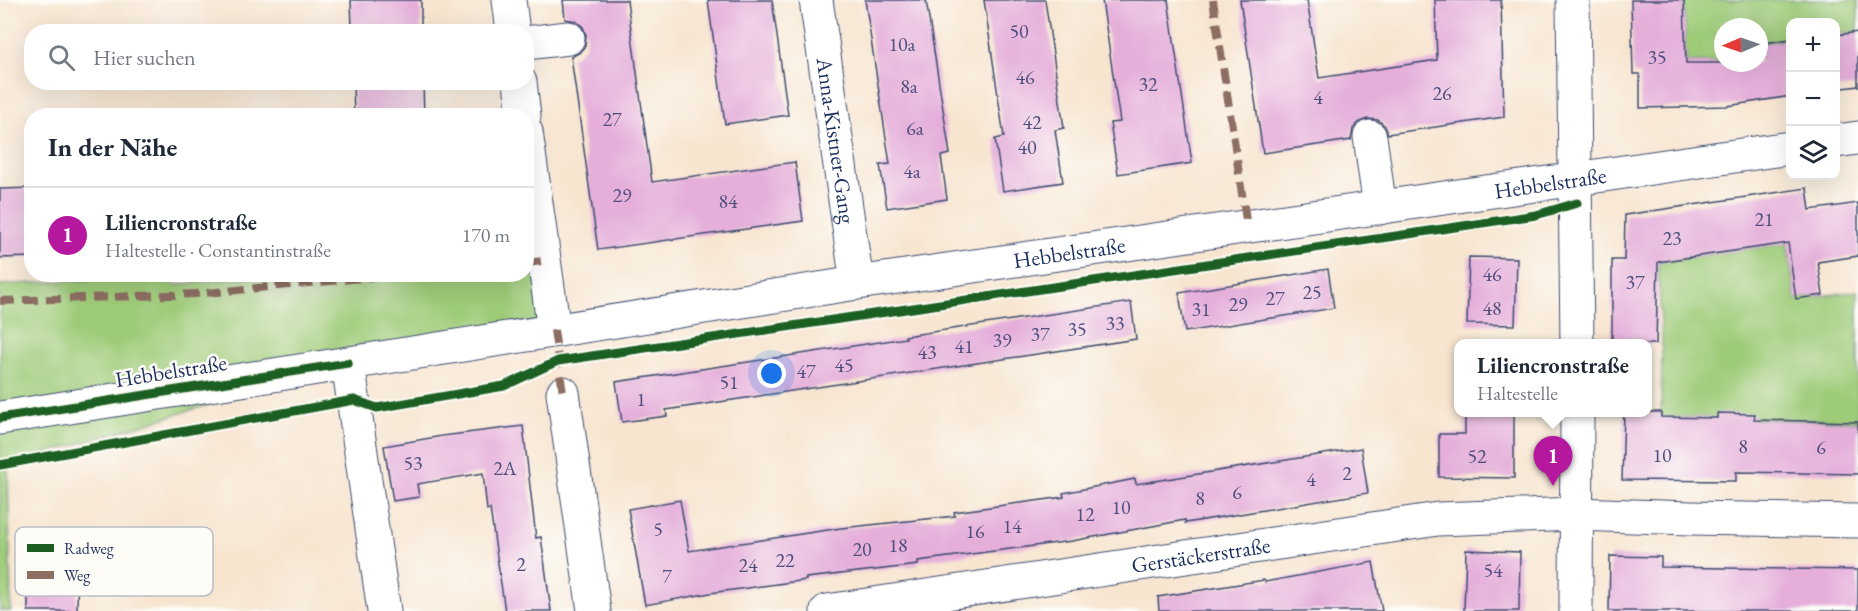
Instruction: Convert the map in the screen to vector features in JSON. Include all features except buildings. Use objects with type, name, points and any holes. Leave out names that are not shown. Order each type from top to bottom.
[{"type":"street","points":[[509,0],[512,24]]},
{"type":"street","name":"Anna-Kistner-Gang","points":[[816,0],[857,283]]},
{"type":"street","points":[[1573,0],[1577,339]]},
{"type":"street","points":[[534,42],[568,38]]},
{"type":"street","points":[[521,90],[523,108]]},
{"type":"street","points":[[1370,137],[1380,208]]},
{"type":"street","points":[[1840,140],[1858,138]]},
{"type":"street","name":"Hebbelstraße","points":[[0,418],[857,283],[1786,149]]},
{"type":"street","points":[[534,189],[554,330]]},
{"type":"street","points":[[348,363],[384,611]]},
{"type":"street","points":[[563,393],[594,611]]},
{"type":"street","points":[[1576,611],[1577,417]]},
{"type":"street","name":"Gerstäckerstraße","points":[[827,611],[1438,519],[1576,514],[1858,521]]},
{"type":"green space","points":[[1684,0],[1858,0],[1858,32],[1840,34],[1840,18],[1786,18],[1786,40],[1768,43],[1768,18],[1714,18],[1714,62],[1686,63]]},
{"type":"green space","points":[[1787,243],[1796,299],[1858,291],[1858,421],[1661,417],[1662,343],[1658,262]]},
{"type":"green space","points":[[534,258],[554,330],[348,363],[8,465],[11,611],[0,611],[0,285],[48,282],[171,282],[175,285],[200,282],[534,282]]},
{"type":"marked path","points":[[1213,0],[1247,227]]},
{"type":"marked path","points":[[534,262],[543,261]]},
{"type":"marked path","points":[[0,301],[195,294],[320,282]]},
{"type":"marked path","points":[[554,330],[563,393]]},
{"type":"cycle path","points":[[0,465],[354,400],[377,408],[504,386],[558,361],[1536,215],[1577,203]]},
{"type":"cycle path","points":[[0,418],[348,363]]},
{"type":"place","name":"Liliencronstraße","points":[[1553,486]]}]
